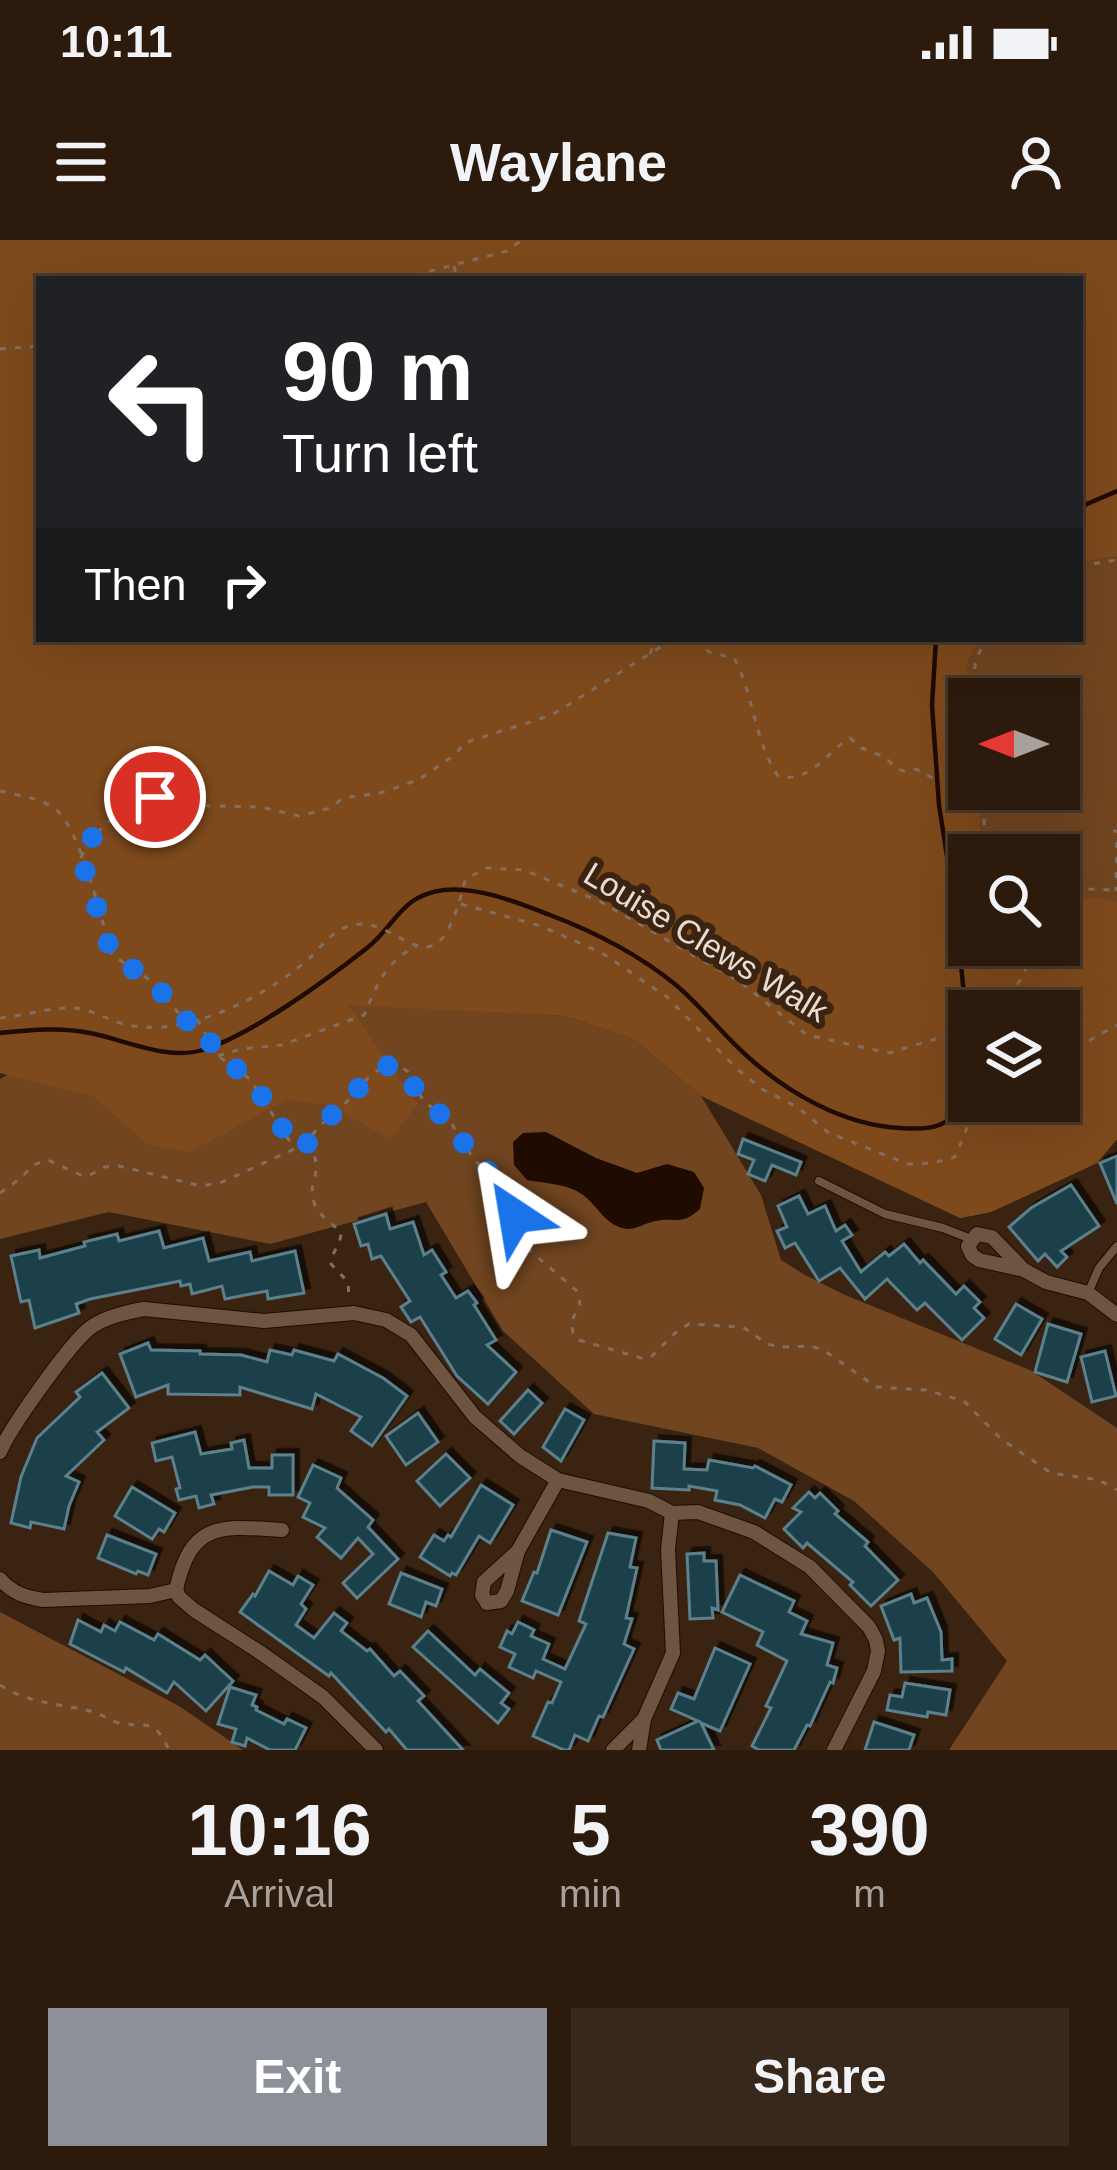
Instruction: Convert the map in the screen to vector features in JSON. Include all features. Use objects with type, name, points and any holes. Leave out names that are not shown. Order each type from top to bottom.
[{"type":"street","points":[[1024,1270],[992,1237],[977,1234],[971,1239],[968,1246],[979,1260],[1088,1293],[1117,1315]]},
{"type":"street","points":[[0,1452],[91,1327],[124,1313],[144,1309],[264,1321],[353,1313],[386,1319],[410,1335],[475,1418],[558,1480],[649,1501],[672,1513],[698,1513],[754,1532],[810,1568],[868,1627],[878,1651],[874,1671],[834,1750]]},
{"type":"street","points":[[518,1551],[558,1480]]},
{"type":"street","points":[[639,1750],[644,1719],[673,1653],[668,1549],[672,1513]]},
{"type":"street","points":[[282,1530],[239,1527],[206,1534],[191,1545],[176,1590],[194,1610],[322,1697],[376,1750]]},
{"type":"street","points":[[0,1579],[9,1589],[43,1600],[150,1596],[176,1590]]},
{"type":"street","points":[[613,1750],[644,1719]]},
{"type":"lane","points":[[820,1180],[885,1214],[971,1239]]},
{"type":"lane","points":[[1088,1293],[1099,1268],[1117,1246]]},
{"type":"path","points":[[411,276],[507,250],[522,240]]},
{"type":"path","points":[[454,264],[456,276]]},
{"type":"path","points":[[0,349],[36,346]]},
{"type":"path","points":[[1083,568],[1117,560]]},
{"type":"path","points":[[649,656],[655,642]]},
{"type":"path","points":[[81,858],[88,841],[127,808],[155,797],[175,805],[261,807],[298,816],[418,780],[464,743],[552,716],[676,642]]},
{"type":"path","points":[[699,642],[709,652],[734,658],[743,673],[756,725],[778,776],[796,777],[815,768],[850,738],[897,769],[916,769],[938,781]]},
{"type":"path","points":[[974,678],[973,667],[986,642]]},
{"type":"path","points":[[0,791],[55,808],[69,825],[112,955],[153,982],[186,1021]]},
{"type":"path","points":[[1080,890],[1116,891],[1117,831],[1113,831]]},
{"type":"path","name":"Louise Clews Walk","points":[[218,1056],[282,1045],[364,1015],[384,970],[404,952],[442,938],[451,928],[465,880],[485,868],[524,870],[586,895],[740,982],[807,1035],[889,1054],[948,1035]]},
{"type":"path","points":[[459,903],[542,926],[602,953],[667,997],[762,1089],[854,1144],[908,1164],[933,1163],[955,1157],[969,1122]]},
{"type":"path","points":[[0,1018],[73,1008],[158,1030],[241,1003],[305,962],[341,928],[370,925],[418,945]]},
{"type":"path","points":[[197,1019],[218,1056],[250,1078],[296,1149]]},
{"type":"path","points":[[1080,1040],[1090,1040],[1117,1025]]},
{"type":"path","points":[[0,1193],[33,1165],[48,1160],[83,1176],[119,1166],[201,1186],[220,1183],[308,1143],[369,1077],[382,1067],[399,1066],[407,1071],[423,1100],[453,1126],[475,1161],[506,1185],[526,1248],[578,1292],[580,1305],[571,1322],[579,1340],[640,1358],[651,1357],[689,1324],[743,1327],[767,1344],[825,1351],[884,1390],[926,1390],[964,1401],[1000,1438],[1051,1473],[1099,1480],[1117,1490]]},
{"type":"path","points":[[308,1143],[318,1162],[314,1204],[341,1233],[331,1264],[348,1282],[349,1302]]},
{"type":"path","points":[[0,1685],[16,1694],[95,1712],[118,1723],[141,1722],[164,1739],[169,1750]]},
{"type":"shaded area","points":[[0,240],[1117,240],[1117,556],[1083,563],[1083,276],[36,276],[36,642],[978,642],[966,664],[967,678],[948,678],[948,810],[980,810],[980,834],[948,834],[948,966],[1080,966],[1080,900],[1117,902],[1117,1139],[1097,1163],[991,1212],[960,1218],[701,1096],[635,1040],[565,1016],[348,1005],[418,1104],[390,1139],[330,1105],[286,1100],[190,1152],[147,1144],[93,1096],[0,1073]]},
{"type":"shaded area","points":[[1117,491],[1117,1139],[1097,1163],[991,1212],[960,1218],[967,1122],[1080,1122],[1080,990],[967,990],[965,966],[1080,966],[1080,834],[953,834],[951,810],[1080,810],[1080,678],[948,678],[948,774],[936,642],[1083,642],[1083,506]]},
{"type":"shaded area","points":[[347,1004],[565,1016],[635,1040],[701,1096],[761,1195],[781,1260],[845,1295],[1030,1370],[1117,1428],[1117,1750],[949,1750],[1007,1661],[933,1572],[854,1501],[758,1448],[594,1414],[503,1331],[426,1202],[270,1244],[109,1212],[0,1239],[0,1079],[38,1059]]},
{"type":"shaded area","points":[[546,1132],[637,1173],[667,1164],[694,1172],[704,1188],[700,1209],[683,1219],[631,1229],[614,1224],[577,1191],[527,1180],[514,1165],[513,1142],[523,1133]]},
{"type":"shaded area","points":[[0,1612],[179,1706],[243,1750],[0,1750]]},
{"type":"building","points":[[743,1139],[801,1162],[796,1175],[772,1165],[765,1181],[748,1174],[754,1160],[738,1154]]},
{"type":"building","points":[[1117,1156],[1117,1204],[1100,1163]]},
{"type":"building","points":[[1071,1185],[1099,1226],[1061,1251],[1067,1257],[1057,1267],[1045,1254],[1038,1261],[1009,1227]]},
{"type":"building","points":[[799,1196],[808,1214],[825,1206],[836,1231],[845,1225],[852,1235],[842,1241],[861,1272],[885,1252],[889,1256],[904,1244],[956,1294],[964,1286],[980,1302],[974,1308],[984,1318],[962,1340],[925,1303],[917,1310],[887,1279],[865,1299],[840,1268],[819,1281],[795,1243],[785,1248],[777,1231],[787,1227],[778,1206]]},
{"type":"building","points":[[386,1214],[390,1229],[413,1222],[424,1255],[432,1250],[456,1298],[468,1291],[496,1340],[487,1345],[516,1372],[488,1404],[457,1376],[420,1317],[411,1322],[401,1307],[410,1301],[381,1256],[372,1259],[368,1244],[361,1246],[354,1224]]},
{"type":"building","points":[[159,1231],[164,1248],[203,1238],[209,1261],[250,1252],[252,1261],[295,1251],[304,1293],[268,1299],[267,1291],[225,1299],[222,1286],[192,1294],[190,1284],[181,1286],[180,1281],[90,1299],[76,1304],[79,1313],[35,1328],[29,1300],[21,1302],[11,1256],[39,1250],[40,1258],[117,1234],[119,1241]]},
{"type":"building","points":[[1016,1304],[1042,1319],[1021,1355],[995,1339]]},
{"type":"building","points":[[1048,1324],[1081,1334],[1067,1382],[1035,1372]]},
{"type":"building","points":[[148,1343],[151,1350],[241,1355],[267,1362],[270,1350],[292,1355],[294,1350],[334,1361],[338,1354],[407,1396],[372,1446],[351,1431],[361,1417],[316,1394],[312,1409],[240,1387],[240,1395],[168,1394],[168,1385],[136,1397],[120,1354]]},
{"type":"building","points":[[1105,1351],[1116,1396],[1092,1402],[1081,1357]]},
{"type":"building","points":[[102,1373],[129,1408],[97,1432],[104,1440],[66,1476],[79,1482],[64,1529],[11,1523],[21,1477],[37,1438],[80,1397],[76,1392]]},
{"type":"building","points":[[528,1390],[542,1403],[514,1434],[500,1421]]},
{"type":"building","points":[[565,1409],[584,1420],[561,1461],[543,1447]]},
{"type":"building","points":[[418,1413],[438,1442],[406,1465],[386,1436]]},
{"type":"building","points":[[195,1432],[201,1454],[232,1449],[231,1443],[244,1440],[249,1468],[272,1468],[272,1455],[293,1455],[293,1495],[269,1495],[269,1487],[253,1487],[211,1495],[214,1504],[199,1508],[196,1496],[179,1500],[172,1457],[156,1461],[152,1443]]},
{"type":"building","points":[[654,1441],[685,1443],[684,1469],[707,1470],[709,1460],[755,1466],[791,1485],[782,1502],[775,1499],[765,1518],[740,1505],[715,1500],[717,1491],[689,1486],[689,1490],[652,1488]]},
{"type":"building","points":[[446,1454],[470,1478],[440,1506],[417,1481]]},
{"type":"building","points":[[313,1465],[341,1478],[337,1488],[373,1520],[368,1527],[398,1559],[357,1598],[343,1583],[373,1554],[358,1538],[341,1558],[317,1537],[325,1528],[303,1517],[310,1503],[298,1497]]},
{"type":"building","points":[[481,1485],[513,1505],[490,1543],[479,1536],[456,1575],[450,1576],[420,1557],[434,1535],[444,1541],[451,1537]]},
{"type":"building","points":[[132,1487],[175,1513],[164,1532],[159,1529],[152,1539],[115,1516]]},
{"type":"building","points":[[809,1492],[815,1498],[820,1493],[898,1580],[871,1606],[850,1585],[853,1582],[784,1529],[801,1512],[793,1508]]},
{"type":"building","points":[[551,1530],[587,1542],[558,1615],[522,1601]]},
{"type":"building","points":[[608,1533],[636,1538],[630,1567],[637,1568],[626,1618],[632,1619],[624,1644],[634,1649],[588,1741],[575,1735],[569,1750],[564,1750],[533,1736],[561,1682],[536,1671],[533,1678],[509,1667],[515,1654],[500,1647],[507,1631],[512,1634],[518,1622],[534,1630],[531,1636],[549,1644],[543,1659],[565,1669],[586,1624],[579,1621]]},
{"type":"building","points":[[107,1535],[156,1554],[148,1575],[98,1558]]},
{"type":"building","points":[[704,1553],[704,1561],[716,1561],[718,1610],[712,1608],[713,1618],[690,1619],[687,1554]]},
{"type":"building","points":[[269,1571],[293,1585],[298,1576],[313,1585],[301,1604],[306,1609],[296,1625],[314,1638],[334,1613],[347,1623],[341,1631],[370,1649],[394,1676],[400,1671],[424,1696],[418,1701],[463,1750],[407,1750],[331,1673],[329,1676],[240,1612]]},
{"type":"building","points":[[401,1573],[442,1589],[436,1606],[426,1602],[421,1617],[389,1604]]},
{"type":"building","points":[[740,1575],[794,1601],[789,1612],[807,1621],[801,1634],[833,1643],[827,1665],[837,1668],[833,1683],[794,1750],[752,1746],[787,1661],[757,1645],[763,1632],[722,1612]]},
{"type":"building","points":[[911,1594],[914,1603],[927,1598],[941,1632],[942,1660],[952,1659],[952,1671],[901,1672],[900,1638],[894,1640],[881,1606]]},
{"type":"building","points":[[78,1620],[101,1632],[104,1625],[115,1631],[120,1622],[154,1640],[158,1634],[200,1660],[205,1655],[233,1681],[206,1711],[174,1682],[167,1693],[126,1668],[124,1672],[70,1644]]},
{"type":"building","points":[[428,1631],[475,1675],[480,1669],[509,1693],[501,1703],[509,1709],[498,1723],[413,1647]]},
{"type":"building","points":[[715,1648],[750,1664],[720,1731],[701,1723],[714,1750],[661,1750],[657,1740],[698,1721],[671,1709],[678,1693],[694,1699]]},
{"type":"building","points":[[905,1683],[950,1690],[946,1715],[887,1710],[890,1695],[902,1697]]},
{"type":"building","points":[[230,1687],[256,1695],[252,1705],[256,1710],[284,1724],[287,1719],[306,1728],[295,1750],[270,1750],[247,1738],[245,1746],[232,1742],[236,1729],[218,1724]]},
{"type":"building","points":[[874,1722],[914,1735],[909,1750],[865,1750]]},
{"type":"waterway","points":[[1083,506],[1117,491]]},
{"type":"waterway","points":[[936,642],[932,705],[939,805],[964,990]]},
{"type":"waterway","points":[[0,1033],[68,1030],[177,1053],[206,1049],[246,1031],[311,990],[367,948],[408,904],[430,893],[457,889],[525,905],[631,954],[676,985],[763,1070],[837,1114],[900,1128],[929,1128],[948,1119]]},
{"type":"route","points":[[155,797],[127,808],[88,841],[81,858],[112,955],[153,982],[186,1021],[197,1019],[218,1056],[250,1078],[296,1149],[308,1143],[318,1127],[382,1067],[404,1068],[423,1100],[453,1126],[466,1151],[506,1185],[515,1216]]}]
